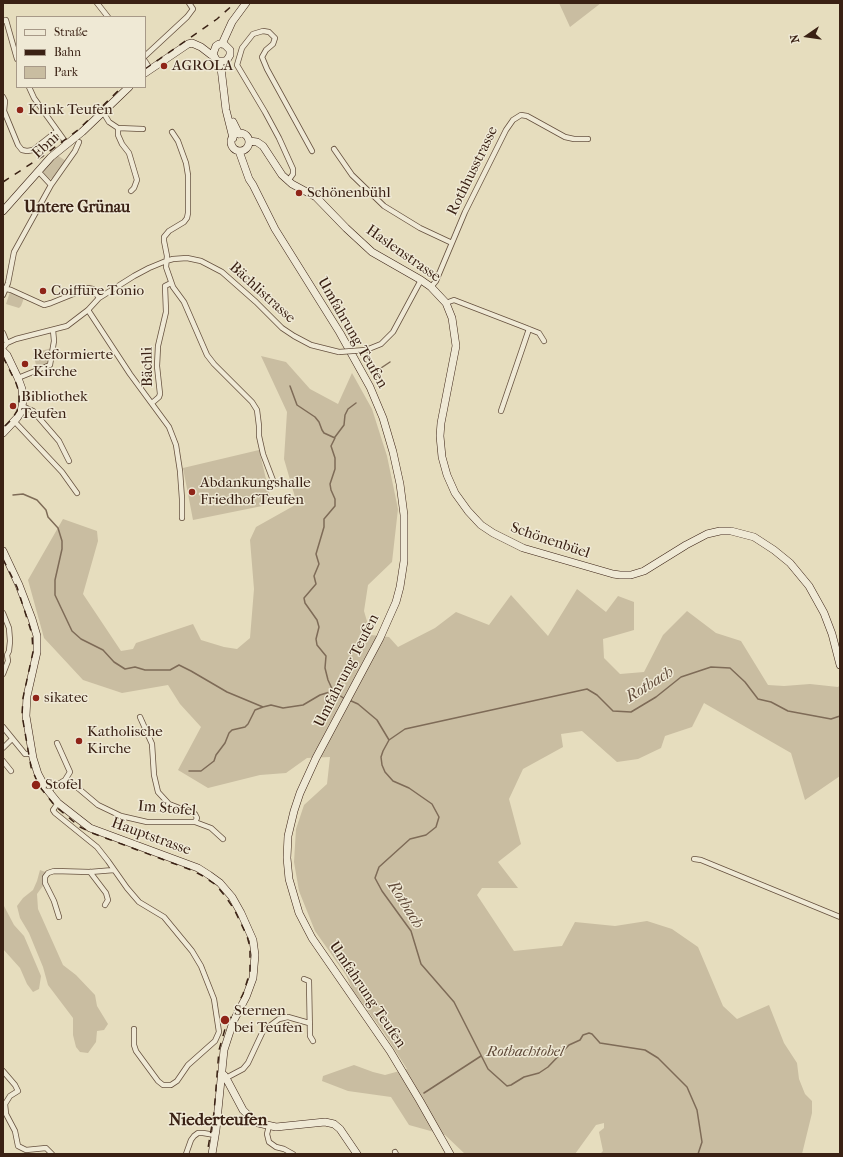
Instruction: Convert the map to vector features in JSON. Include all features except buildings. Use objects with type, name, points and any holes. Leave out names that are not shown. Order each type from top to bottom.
[{"type":"street","points":[[97,3],[107,16]]},
{"type":"street","points":[[146,55],[187,17],[193,9],[189,3]]},
{"type":"street","points":[[236,136],[227,119],[223,76],[213,51],[222,46],[229,39],[237,17],[246,3]]},
{"type":"street","points":[[3,22],[6,20],[16,55]]},
{"type":"street","points":[[288,181],[293,174],[293,169],[279,138],[237,65],[242,48],[253,34],[263,31],[269,32],[275,38],[273,44],[266,50],[262,57],[267,69],[312,151]]},
{"type":"street","points":[[148,71],[188,44],[192,43],[201,47],[221,62],[227,60]]},
{"type":"street","points":[[201,47],[222,46]]},
{"type":"street","points":[[222,46],[230,55],[227,60],[226,69],[230,107],[236,136]]},
{"type":"street","points":[[29,88],[34,98],[56,131],[67,144]]},
{"type":"street","name":"Ebni","points":[[3,211],[51,157],[82,132],[127,88]]},
{"type":"street","points":[[3,97],[5,101],[4,111],[18,145],[22,150],[33,150],[56,131]]},
{"type":"street","points":[[103,112],[109,122],[118,128],[143,129]]},
{"type":"street","name":"Rothhusstrasse","points":[[431,287],[436,281],[465,212],[506,130],[513,120],[521,115],[527,116],[565,137],[574,139],[588,138]]},
{"type":"street","points":[[118,128],[118,135],[122,144],[129,153],[137,180],[131,191]]},
{"type":"street","points":[[172,132],[178,141],[186,163],[188,175],[188,213],[184,222],[164,237],[166,267],[172,287],[184,302],[207,355],[252,402],[257,410],[259,436],[263,454],[274,482]]},
{"type":"street","name":"Haslenstrasse","points":[[236,136],[246,135],[248,144],[257,142],[263,146],[276,168],[288,181],[316,197],[372,252],[421,280],[431,287],[446,303],[452,318],[456,346],[443,409]]},
{"type":"street","name":"Umfahrung Teufen","points":[[236,136],[232,146],[239,151],[249,179],[269,217],[349,348],[370,387],[383,418],[398,469],[404,515],[404,561],[396,602],[380,638],[305,782],[294,811],[288,836],[287,858],[289,879],[294,901],[305,926],[390,1051],[450,1154]]},
{"type":"street","points":[[3,296],[14,252],[51,185],[75,152],[79,142]]},
{"type":"street","points":[[239,151],[248,144]]},
{"type":"street","name":"Umfahrung Teufen","points":[[248,144],[247,161],[253,185]]},
{"type":"street","points":[[334,149],[352,175],[384,206],[416,226],[452,243]]},
{"type":"street","points":[[38,171],[51,185]]},
{"type":"street","name":"Bächlistrasse","points":[[7,343],[22,337],[53,330],[72,323],[88,310],[99,298],[134,276],[166,261],[187,258],[201,261],[211,266],[234,282],[279,325],[294,336],[311,345],[339,352],[366,350],[381,344],[394,332],[421,280]]},
{"type":"street","name":"Bächli","points":[[171,283],[165,286],[166,312],[158,346],[157,366],[160,394],[159,397],[152,403],[169,427],[176,445],[182,499],[182,518]]},
{"type":"street","points":[[4,288],[41,304],[47,305],[88,288],[93,290],[99,298]]},
{"type":"street","points":[[446,303],[454,300],[529,329],[539,333],[544,342]]},
{"type":"street","points":[[88,310],[130,374],[152,403]]},
{"type":"street","points":[[501,411],[529,329]]},
{"type":"street","points":[[18,378],[50,365],[54,341],[53,330]]},
{"type":"street","points":[[3,333],[7,343],[3,348]]},
{"type":"street","points":[[3,351],[7,355],[18,378],[23,394],[22,406],[15,422],[3,433]]},
{"type":"street","points":[[22,406],[33,411],[59,442],[69,461]]},
{"type":"street","name":"Schönenbüel","points":[[443,409],[440,436],[445,471],[455,494],[481,525],[504,539],[523,548],[613,574],[626,575],[637,574],[650,568],[699,538],[720,531],[731,530],[754,537],[765,543],[790,563],[813,592],[822,608],[836,647],[840,665]]},
{"type":"street","points":[[15,422],[62,472],[77,493]]},
{"type":"street","name":"Hauptstrasse","points":[[3,551],[20,585],[37,636],[37,652],[27,696],[27,729],[38,774],[47,791],[58,803],[82,823],[94,830],[203,871],[220,883],[232,897],[250,931],[254,945],[255,970],[251,985],[234,1018],[224,1050],[224,1076],[212,1154]]},
{"type":"street","points":[[3,613],[9,628],[10,641],[9,651],[5,654],[8,661],[3,674]]},
{"type":"street","points":[[140,716],[152,744],[154,775],[158,792],[169,804],[195,814],[195,822]]},
{"type":"street","points":[[3,727],[26,754],[32,754]]},
{"type":"street","points":[[3,748],[12,739]]},
{"type":"street","points":[[47,791],[65,780],[70,772],[57,744]]},
{"type":"street","points":[[3,761],[12,771]]},
{"type":"street","name":"Im Stofel","points":[[65,780],[72,783],[98,805],[121,816],[147,822],[195,822],[211,828],[223,839]]},
{"type":"street","points":[[58,803],[53,810],[55,813],[97,848],[139,902],[164,917],[192,951],[201,966],[214,999],[219,1032],[215,1041],[196,1057],[188,1065],[177,1081],[171,1085],[163,1086],[136,1051],[134,1045],[134,1029]]},
{"type":"street","points":[[694,860],[701,860],[840,917]]},
{"type":"street","points":[[59,917],[54,900],[45,884],[45,877],[48,873],[54,871],[90,872],[114,870]]},
{"type":"street","points":[[90,872],[106,892],[108,900],[105,905]]},
{"type":"street","points":[[304,979],[309,981],[309,1023],[310,1036],[313,1041]]},
{"type":"street","points":[[309,1023],[288,1017],[279,1019],[263,1032],[248,1063],[243,1069],[224,1076],[240,1104],[248,1115],[258,1123],[269,1126],[290,1126],[325,1122],[334,1124],[340,1129],[357,1154]]},
{"type":"street","points":[[219,1032],[228,1036]]},
{"type":"street","points":[[3,1071],[15,1085],[18,1092],[10,1096],[5,1104],[6,1114],[15,1131],[18,1146],[26,1150],[46,1148],[52,1154]]},
{"type":"street","points":[[269,1126],[267,1134],[269,1142],[276,1147],[293,1154]]},
{"type":"street","points":[[186,1154],[191,1140],[198,1133],[204,1132],[215,1135]]},
{"type":"green space","points":[[559,3],[601,3],[570,27]]},
{"type":"green space","points":[[57,155],[66,161],[53,178],[50,179],[44,173],[43,169]]},
{"type":"green space","points":[[10,292],[24,298],[19,308],[6,304]]},
{"type":"green space","points":[[52,348],[49,365],[37,369],[33,353]]},
{"type":"green space","name":"Rotbachtobel","points":[[261,356],[286,362],[310,389],[338,404],[352,373],[372,409],[387,456],[398,509],[392,562],[368,585],[364,611],[371,635],[389,637],[398,647],[435,628],[456,612],[489,625],[511,595],[548,636],[577,589],[606,612],[618,596],[634,602],[634,630],[603,639],[604,658],[620,674],[644,672],[663,635],[687,611],[716,633],[741,641],[768,685],[784,686],[810,684],[838,687],[840,685],[840,776],[805,800],[791,753],[704,703],[692,727],[665,736],[661,748],[638,759],[617,762],[582,731],[561,734],[563,747],[523,769],[509,799],[521,844],[498,862],[518,888],[482,888],[477,895],[514,951],[562,946],[575,922],[615,926],[647,921],[672,929],[698,947],[723,1006],[737,1019],[769,1005],[784,1043],[797,1063],[799,1079],[805,1094],[812,1101],[812,1113],[802,1154],[600,1154],[603,1151],[599,1132],[604,1128],[604,1123],[596,1125],[575,1154],[465,1154],[445,1135],[409,1125],[391,1097],[348,1091],[322,1081],[323,1076],[354,1065],[385,1075],[407,1069],[384,1033],[352,989],[346,975],[315,931],[299,891],[294,862],[296,829],[304,805],[327,784],[330,757],[307,758],[286,773],[260,775],[208,788],[178,770],[201,727],[180,704],[168,685],[122,693],[83,680],[44,638],[28,580],[63,519],[97,531],[98,541],[83,594],[121,651],[133,649],[136,643],[193,624],[201,640],[224,647],[237,649],[250,638],[254,589],[250,540],[256,527],[297,504],[284,459],[287,412]]},
{"type":"green space","points":[[259,450],[272,504],[193,520],[183,468]]},
{"type":"green space","points":[[40,870],[48,873],[45,883],[37,894],[38,909],[63,965],[76,975],[95,995],[97,1006],[108,1024],[104,1030],[97,1031],[96,1042],[88,1053],[80,1052],[76,1047],[73,1035],[73,1018],[48,985],[43,967],[29,933],[20,918],[17,906],[23,898],[33,890]]},
{"type":"green space","points":[[3,900],[4,906],[14,925],[24,936],[41,976],[39,989],[33,992],[27,984],[20,968],[3,949]]},
{"type":"waterway","points":[[375,378],[381,368],[390,362]]},
{"type":"waterway","points":[[290,386],[297,405],[315,417],[324,433],[335,438],[331,446],[335,458],[335,469],[330,484],[335,499],[335,506],[324,519],[324,527],[316,554],[319,564],[314,576],[316,584],[304,598],[305,603],[317,620],[319,627],[316,639],[317,645],[326,656],[325,668],[333,691]]},
{"type":"waterway","points":[[335,437],[344,425],[345,415],[348,409],[356,403]]},
{"type":"waterway","points":[[13,495],[23,494],[37,500],[46,510],[48,517],[58,528],[62,541],[62,549],[55,580],[55,595],[72,631],[81,639],[103,650],[114,662],[125,669],[135,667],[145,670],[170,670],[179,665],[227,692],[263,707],[271,705],[283,708],[303,705],[320,695],[333,691],[345,699]]},
{"type":"waterway","name":"Rotbach","points":[[698,1154],[702,1142],[697,1110],[687,1087],[658,1058],[645,1050],[600,1043],[592,1034],[589,1033],[583,1035],[580,1040],[569,1045],[548,1067],[539,1073],[524,1077],[511,1085],[507,1086],[488,1069],[454,1002],[421,964],[411,931],[382,891],[375,878],[379,867],[410,839],[426,835],[436,827],[439,817],[432,804],[409,788],[393,781],[385,772],[381,757],[389,740],[405,729],[587,689],[597,695],[613,711],[631,712],[656,697],[681,677],[711,667],[730,668],[745,682],[758,699],[771,702],[788,711],[831,719],[840,716]]},
{"type":"waterway","points":[[349,700],[358,704],[377,720],[389,740]]},
{"type":"waterway","points":[[189,771],[201,771],[214,761],[229,733],[232,730],[245,727],[255,710],[263,707]]},
{"type":"waterway","points":[[424,1093],[481,1056]]},
{"type":"railway","points":[[146,68],[217,19],[235,3]]},
{"type":"railway","points":[[3,182],[43,156],[78,130],[121,88]]},
{"type":"railway","points":[[3,357],[19,392],[17,411],[12,419],[3,428]]},
{"type":"railway","points":[[3,559],[17,587],[32,634],[33,652],[23,698],[22,715],[31,767],[39,786],[55,806],[80,827],[92,833],[191,870],[216,885],[234,909],[247,936],[250,947],[250,972],[243,994],[225,1029],[219,1050],[214,1113],[207,1154]]},
{"type":"place","name":"AGROLA","points":[[164,66]]},
{"type":"place","name":"Klink Teufen","points":[[20,110]]},
{"type":"place","name":"Schönenbühl","points":[[299,193]]},
{"type":"place","name":"Coiffure Tonio","points":[[43,291]]},
{"type":"place","name":"Reformierte Kirche","points":[[25,364]]},
{"type":"place","name":"Bibliothek Teufen","points":[[13,406]]},
{"type":"place","name":"Abdankungshalle Friedhof Teufen","points":[[192,492]]},
{"type":"place","name":"sikatec","points":[[36,698]]},
{"type":"place","name":"Katholische Kirche","points":[[79,741]]},
{"type":"place","name":"Stofel","points":[[36,785]]},
{"type":"place","name":"Sternen bei Teufen","points":[[225,1020]]},
{"type":"district","name":"Untere Grünau","points":[[77,208]]},
{"type":"district","name":"Niederteufen","points":[[218,1121]]}]
